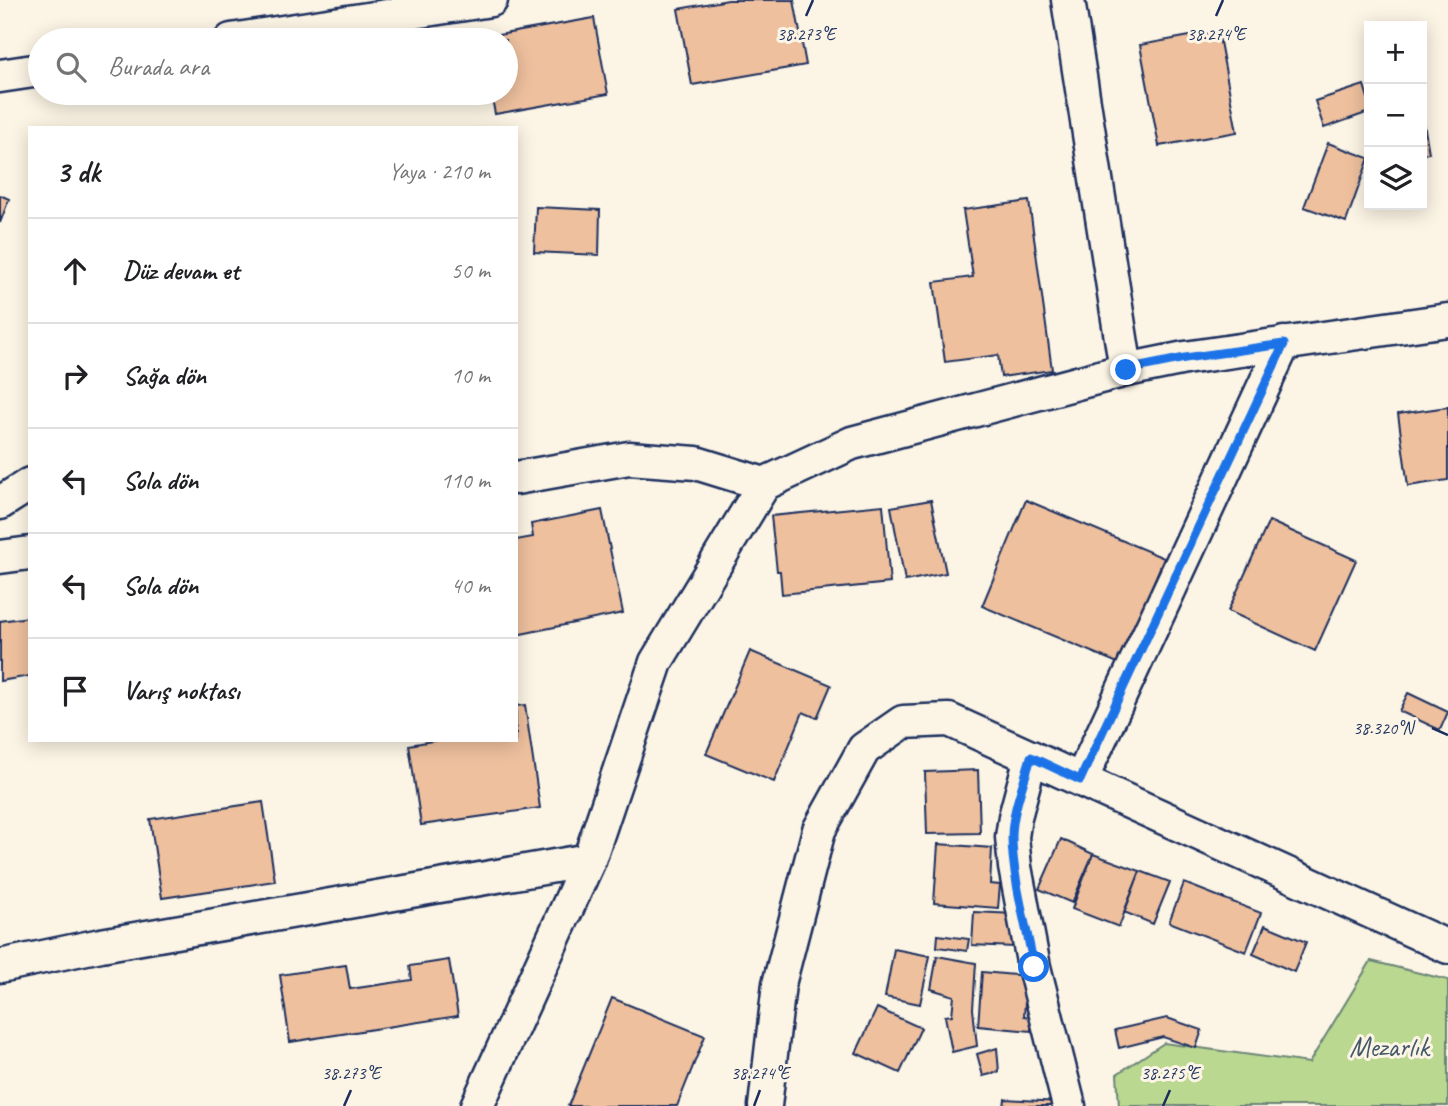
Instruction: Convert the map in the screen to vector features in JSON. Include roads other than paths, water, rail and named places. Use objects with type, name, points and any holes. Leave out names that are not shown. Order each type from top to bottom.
[{"type":"street","points":[[309,28],[491,0]]},
{"type":"street","points":[[1068,0],[1126,370]]},
{"type":"street","points":[[0,76],[28,72]]},
{"type":"street","points":[[477,1106],[589,860],[656,662],[764,484],[852,443],[1126,370],[1185,358],[1448,320]]},
{"type":"street","points":[[1080,780],[1284,344]]},
{"type":"street","points":[[518,478],[629,458],[696,463],[764,484]]},
{"type":"street","points":[[0,503],[28,485]]},
{"type":"street","points":[[0,557],[28,553]]},
{"type":"street","points":[[765,1106],[779,984],[819,830],[864,749],[903,722],[949,720],[1448,947]]},
{"type":"street","points":[[1031,757],[1012,837],[1015,867],[1034,967],[1069,1106]]},
{"type":"street","points":[[0,966],[101,945],[589,860]]},
{"type":"park label","name":"Mezarlık","points":[[1389,1046]]}]
